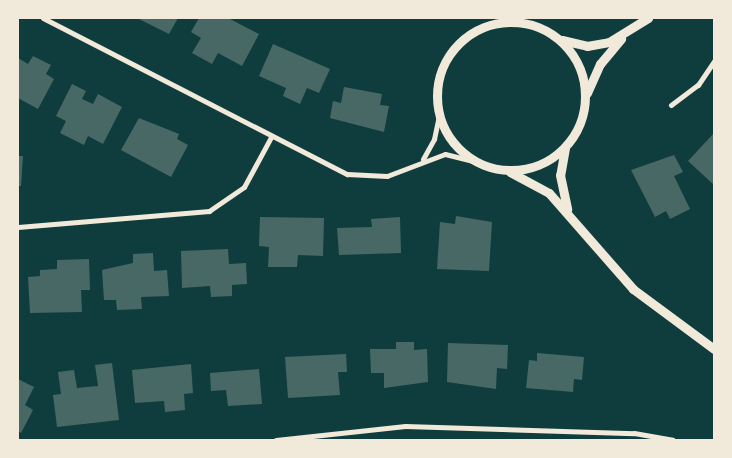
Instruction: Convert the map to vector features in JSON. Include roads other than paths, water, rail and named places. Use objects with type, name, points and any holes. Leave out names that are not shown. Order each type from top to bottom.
[{"type":"street","points":[[44,18],[271,137],[357,177],[387,176],[422,159],[445,154],[503,170],[549,193],[633,289],[714,349]]},
{"type":"street","points":[[572,218],[560,185],[566,147],[580,124],[586,97],[600,64],[629,32],[648,18]]},
{"type":"street","points":[[422,159],[434,139],[439,114],[439,75],[451,52],[470,34],[507,22],[534,25],[557,38],[598,45],[629,32]]},
{"type":"street","points":[[557,38],[578,64],[586,97]]},
{"type":"street","points":[[671,106],[698,85],[714,61]]},
{"type":"street","points":[[439,114],[449,137],[477,162]]},
{"type":"street","points":[[18,227],[209,211],[244,186],[271,137]]},
{"type":"street","points":[[503,170],[543,163],[566,147]]},
{"type":"street","points":[[276,440],[405,426],[634,433],[672,440]]}]
